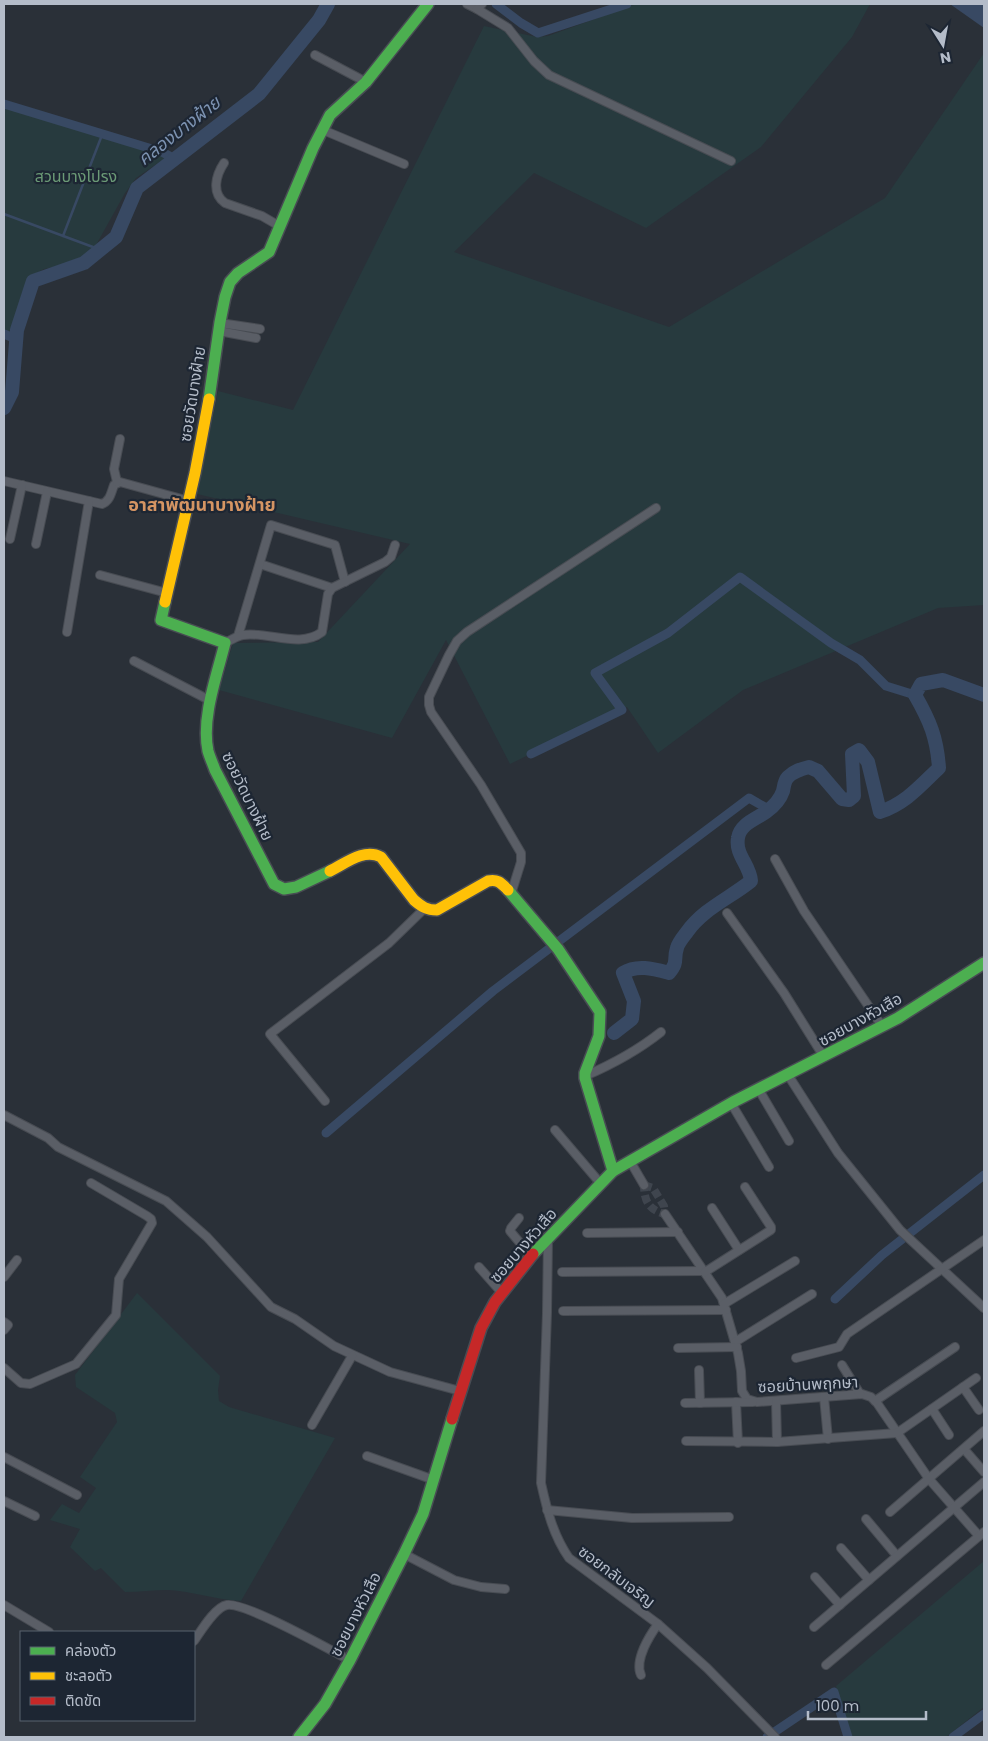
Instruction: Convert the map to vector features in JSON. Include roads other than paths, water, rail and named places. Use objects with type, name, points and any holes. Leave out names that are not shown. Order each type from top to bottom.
[{"type":"street","name":"ซอยวัดบางฝ้าย","points":[[424,909],[415,903],[381,857],[375,854],[366,853],[296,886],[284,889],[274,884],[215,770],[208,752],[207,734],[211,701],[225,643],[161,620],[189,501],[205,422],[214,354],[225,294],[231,280],[269,252],[313,148],[330,115],[366,82],[428,4]]},
{"type":"street","points":[[468,4],[480,6],[508,28],[534,61],[549,75],[731,161]]},
{"type":"street","points":[[315,55],[366,82]]},
{"type":"street","points":[[323,130],[404,164]]},
{"type":"street","points":[[224,163],[217,177],[216,186],[221,200],[262,216],[281,227]]},
{"type":"street","points":[[220,327],[260,329]]},
{"type":"street","points":[[220,327],[256,338]]},
{"type":"street","points":[[117,482],[114,469],[120,439]]},
{"type":"street","points":[[4,481],[102,504],[107,502],[117,482]]},
{"type":"street","points":[[117,482],[128,483],[189,501]]},
{"type":"street","points":[[10,539],[22,485]]},
{"type":"street","points":[[36,544],[47,492]]},
{"type":"street","points":[[68,632],[89,501]]},
{"type":"street","points":[[511,894],[521,862],[520,853],[481,785],[431,712],[429,697],[449,655],[457,642],[467,632],[656,508]]},
{"type":"street","points":[[238,636],[271,525],[335,545],[344,582]]},
{"type":"street","points":[[225,643],[238,636],[245,635],[295,639],[316,637],[322,632],[328,594],[332,588],[385,562],[391,556],[395,545]]},
{"type":"street","points":[[260,564],[332,588]]},
{"type":"street","points":[[100,575],[167,592]]},
{"type":"street","points":[[134,661],[211,701]]},
{"type":"street","points":[[776,859],[804,911],[882,1026]]},
{"type":"street","points":[[325,1101],[270,1034],[390,942],[424,909],[437,910],[488,881],[494,880],[500,882],[558,949],[600,1012],[602,1021],[600,1030],[585,1076],[586,1085],[613,1171]]},
{"type":"street","points":[[727,913],[784,993],[824,1057]]},
{"type":"street","name":"ซอยบางหัวเสือ","points":[[299,1737],[325,1704],[346,1658],[404,1554],[423,1514],[460,1391],[482,1328],[502,1293],[531,1256],[613,1171],[730,1103],[898,1018],[984,963]]},
{"type":"street","points":[[585,1076],[626,1057],[660,1032]]},
{"type":"street","points":[[788,1075],[838,1153],[900,1230],[984,1308]]},
{"type":"street","points":[[759,1090],[789,1141]]},
{"type":"street","points":[[730,1103],[769,1167]]},
{"type":"street","points":[[4,1115],[48,1138],[58,1147],[166,1202],[207,1237],[271,1307],[295,1319],[320,1338],[352,1356],[390,1372],[460,1391]]},
{"type":"street","points":[[555,1130],[601,1184]]},
{"type":"street","points":[[630,1161],[644,1185]]},
{"type":"street","points":[[4,1368],[21,1383],[30,1384],[70,1368],[82,1358],[116,1315],[119,1279],[152,1223],[151,1219],[147,1216],[91,1183]]},
{"type":"street","points":[[562,1272],[705,1272],[769,1232],[771,1227],[745,1187]]},
{"type":"street","points":[[712,1208],[739,1250]]},
{"type":"street","name":"ซอยบ้านพฤกษา","points":[[665,1214],[719,1293],[736,1344],[741,1371],[742,1391],[748,1399],[757,1402],[860,1394],[868,1396],[875,1401],[929,1479],[954,1508],[982,1534]]},
{"type":"street","points":[[519,1218],[510,1231],[531,1256]]},
{"type":"street","points":[[587,1233],[678,1232]]},
{"type":"street","name":"ซอยกลับเจริญ","points":[[548,1238],[548,1313],[541,1483],[547,1510],[560,1546],[569,1558],[658,1624],[707,1668],[775,1737]]},
{"type":"street","points":[[796,1358],[839,1347],[847,1334],[984,1240]]},
{"type":"street","points":[[4,1277],[17,1260]]},
{"type":"street","points":[[563,1311],[725,1307],[795,1261]]},
{"type":"street","points":[[479,1267],[502,1293]]},
{"type":"street","points":[[678,1348],[736,1344],[812,1294]]},
{"type":"street","points":[[4,1322],[8,1325],[4,1330]]},
{"type":"street","points":[[875,1401],[955,1347]]},
{"type":"street","points":[[312,1425],[352,1356]]},
{"type":"street","points":[[842,1364],[860,1394]]},
{"type":"street","points":[[699,1370],[700,1403]]},
{"type":"street","points":[[686,1441],[777,1442],[897,1433],[976,1378]]},
{"type":"street","points":[[963,1387],[979,1410]]},
{"type":"street","points":[[824,1397],[828,1439]]},
{"type":"street","points":[[776,1400],[777,1442]]},
{"type":"street","points":[[736,1402],[738,1443]]},
{"type":"street","points":[[685,1404],[757,1402]]},
{"type":"street","points":[[932,1409],[949,1435]]},
{"type":"street","points":[[890,1512],[984,1432]]},
{"type":"street","points":[[964,1448],[984,1472]]},
{"type":"street","points":[[367,1456],[434,1480]]},
{"type":"street","points":[[4,1457],[77,1495]]},
{"type":"street","points":[[814,1627],[984,1482]]},
{"type":"street","points":[[4,1501],[35,1516]]},
{"type":"street","points":[[547,1510],[632,1518],[729,1517]]},
{"type":"street","points":[[866,1519],[897,1556]]},
{"type":"street","points":[[826,1665],[982,1534]]},
{"type":"street","points":[[841,1548],[869,1580]]},
{"type":"street","points":[[404,1554],[454,1580],[481,1587],[505,1589]]},
{"type":"street","points":[[815,1577],[840,1605]]},
{"type":"street","points":[[4,1605],[47,1631]]},
{"type":"street","points":[[195,1640],[216,1612],[227,1605],[235,1605],[256,1613],[346,1658]]},
{"type":"street","points":[[641,1675],[639,1666],[644,1646],[658,1624]]},
{"type":"water","points":[[950,4],[984,4],[984,28]]},
{"type":"waterway","name":"คลองบางฝ้าย","points":[[4,408],[12,392],[17,330],[33,281],[84,263],[116,237],[137,188],[259,94],[319,20],[328,4]]},
{"type":"waterway","points":[[496,4],[538,33],[627,4]]},
{"type":"waterway","points":[[4,104],[162,152],[175,159]]},
{"type":"waterway","points":[[63,236],[102,135]]},
{"type":"waterway","points":[[4,214],[101,250]]},
{"type":"waterway","points":[[4,334],[16,339]]},
{"type":"waterway","points":[[531,754],[622,710],[595,673],[668,633],[740,577],[831,643],[860,660],[886,686],[915,695]]},
{"type":"waterway","points":[[614,1033],[632,1019],[634,1001],[623,973],[640,968],[669,973],[675,963],[679,944],[693,924],[709,910],[751,881],[739,850],[739,833],[745,825],[766,812],[776,803],[782,794],[788,777],[800,769],[809,767],[818,771],[842,799],[849,800],[854,796],[852,754],[859,750],[868,762],[880,812],[912,794],[939,768],[937,748],[932,730],[915,695],[921,684],[943,680],[984,695]]},
{"type":"waterway","points":[[326,1133],[493,991],[749,798],[770,810]]},
{"type":"waterway","points":[[835,1299],[882,1255],[984,1175]]},
{"type":"waterway","points":[[767,1737],[834,1692],[848,1737]]},
{"type":"waterway","points":[[953,1737],[984,1714]]},
{"type":"tunnel","points":[[644,1185],[653,1188],[664,1206],[665,1214],[651,1207],[646,1200],[644,1185]]},
{"type":"district","name":"อาสาพัฒนาบางฝ้าย","points":[[202,505]]},
{"type":"park label","name":"สวนบางโปรง","points":[[76,176]]}]
